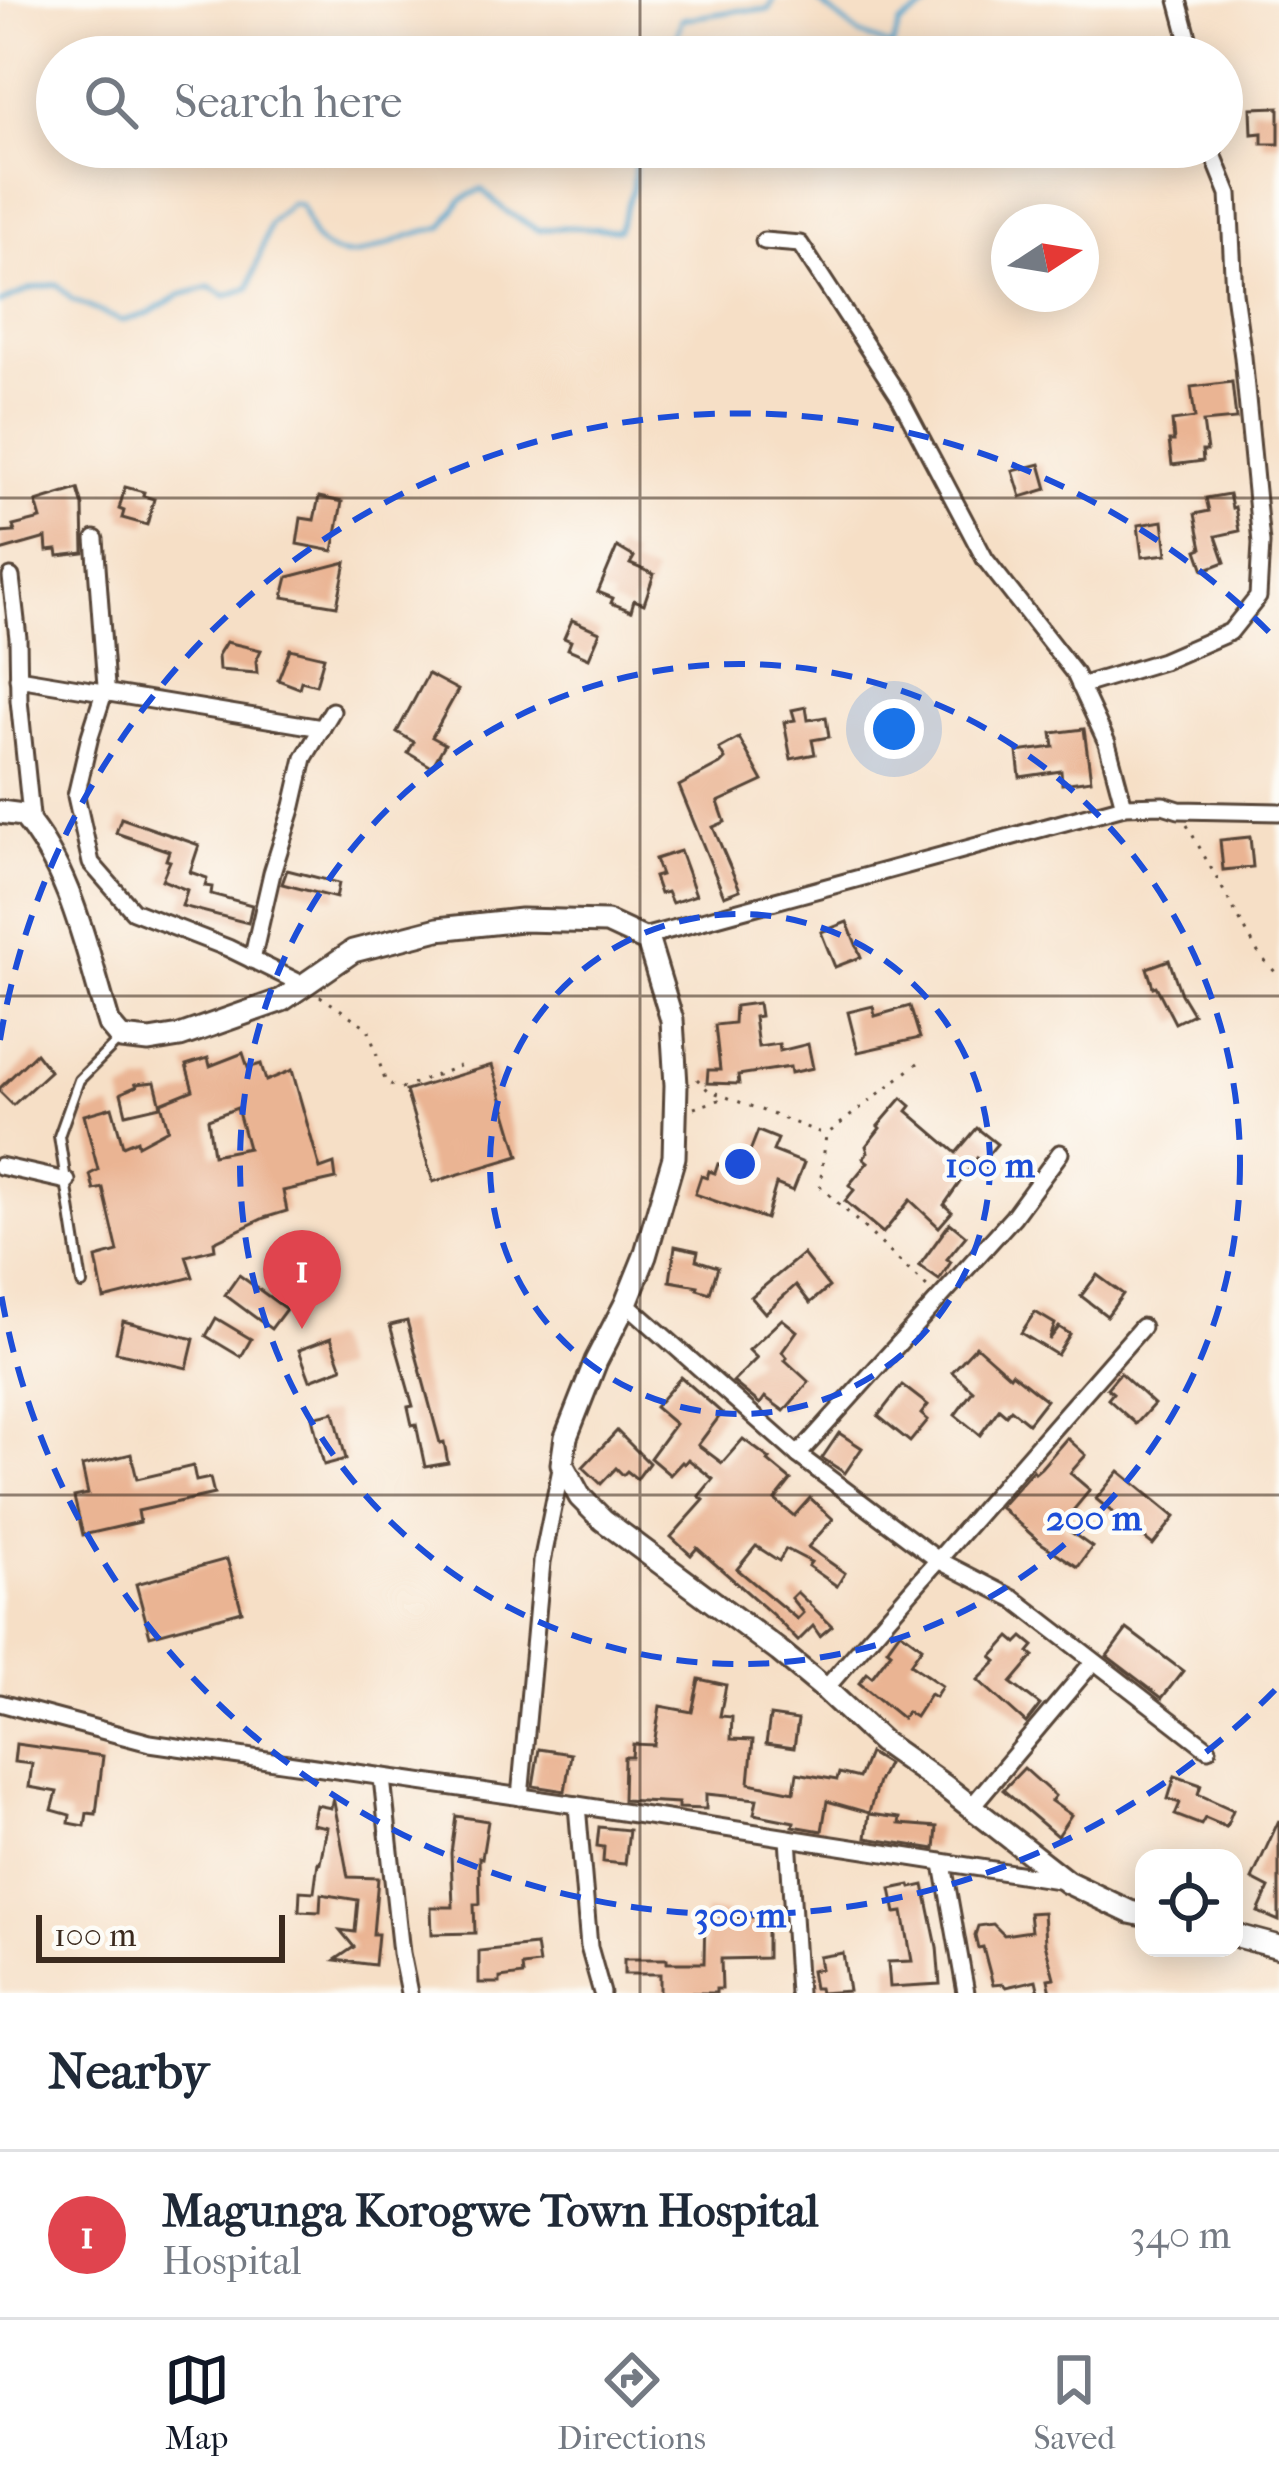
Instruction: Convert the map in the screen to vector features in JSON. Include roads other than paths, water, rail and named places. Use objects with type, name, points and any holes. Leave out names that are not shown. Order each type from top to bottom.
[{"type":"street","points":[[1178,0],[1189,36]]},
{"type":"street","points":[[1080,686],[1163,661],[1230,632],[1258,597],[1262,543],[1234,293],[1229,194],[1218,168]]},
{"type":"street","points":[[764,241],[800,244],[899,396],[985,559],[1075,674],[1107,742],[1124,806]]},
{"type":"street","points":[[94,539],[106,686],[76,796],[91,863],[133,911],[304,985]]},
{"type":"street","points":[[11,577],[32,825]]},
{"type":"street","points":[[19,678],[322,728]]},
{"type":"street","points":[[252,960],[304,758],[332,711]]},
{"type":"street","points":[[520,1796],[542,1562],[566,1437],[645,1256],[674,1157],[671,1020],[647,936],[1124,806],[1279,812]]},
{"type":"street","points":[[0,812],[23,814],[45,842],[70,900],[109,1024],[122,1038],[149,1042],[181,1036],[282,1000],[353,951],[438,929],[521,920],[608,922],[648,940]]},
{"type":"street","points":[[798,1455],[1013,1217],[1060,1153]]},
{"type":"street","points":[[0,1166],[67,1181]]},
{"type":"street","points":[[626,1303],[798,1455],[938,1560],[1014,1599],[1208,1749]]},
{"type":"street","points":[[825,1689],[1142,1327]]},
{"type":"street","points":[[562,1464],[580,1497],[603,1520],[825,1689],[882,1742],[1067,1882],[1135,1913]]},
{"type":"street","points":[[971,1807],[1093,1662]]},
{"type":"street","points":[[0,1703],[150,1743],[577,1804],[1067,1882]]},
{"type":"street","points":[[382,1778],[409,1993]]},
{"type":"street","points":[[577,1804],[589,1947],[602,1993]]},
{"type":"street","points":[[788,1838],[798,1993]]},
{"type":"street","points":[[943,1864],[965,1993]]},
{"type":"street","points":[[1243,1937],[1279,1947]]},
{"type":"lane","points":[[82,1284],[59,1136],[79,1080],[122,1038]]},
{"type":"waterway","points":[[677,36],[682,19],[769,10],[773,0]]},
{"type":"waterway","points":[[816,0],[864,36]]},
{"type":"waterway","points":[[896,36],[900,24],[939,0]]},
{"type":"waterway","points":[[0,303],[30,289],[57,284],[72,300],[122,321],[210,287],[226,296],[249,288],[270,224],[291,203],[301,205],[309,228],[326,249],[349,255],[443,227],[461,200],[481,189],[538,230],[618,230],[633,188],[634,168]]},
{"type":"place","name":"Magunga Korogwe Town Hospital","points":[[302,1329]]}]
